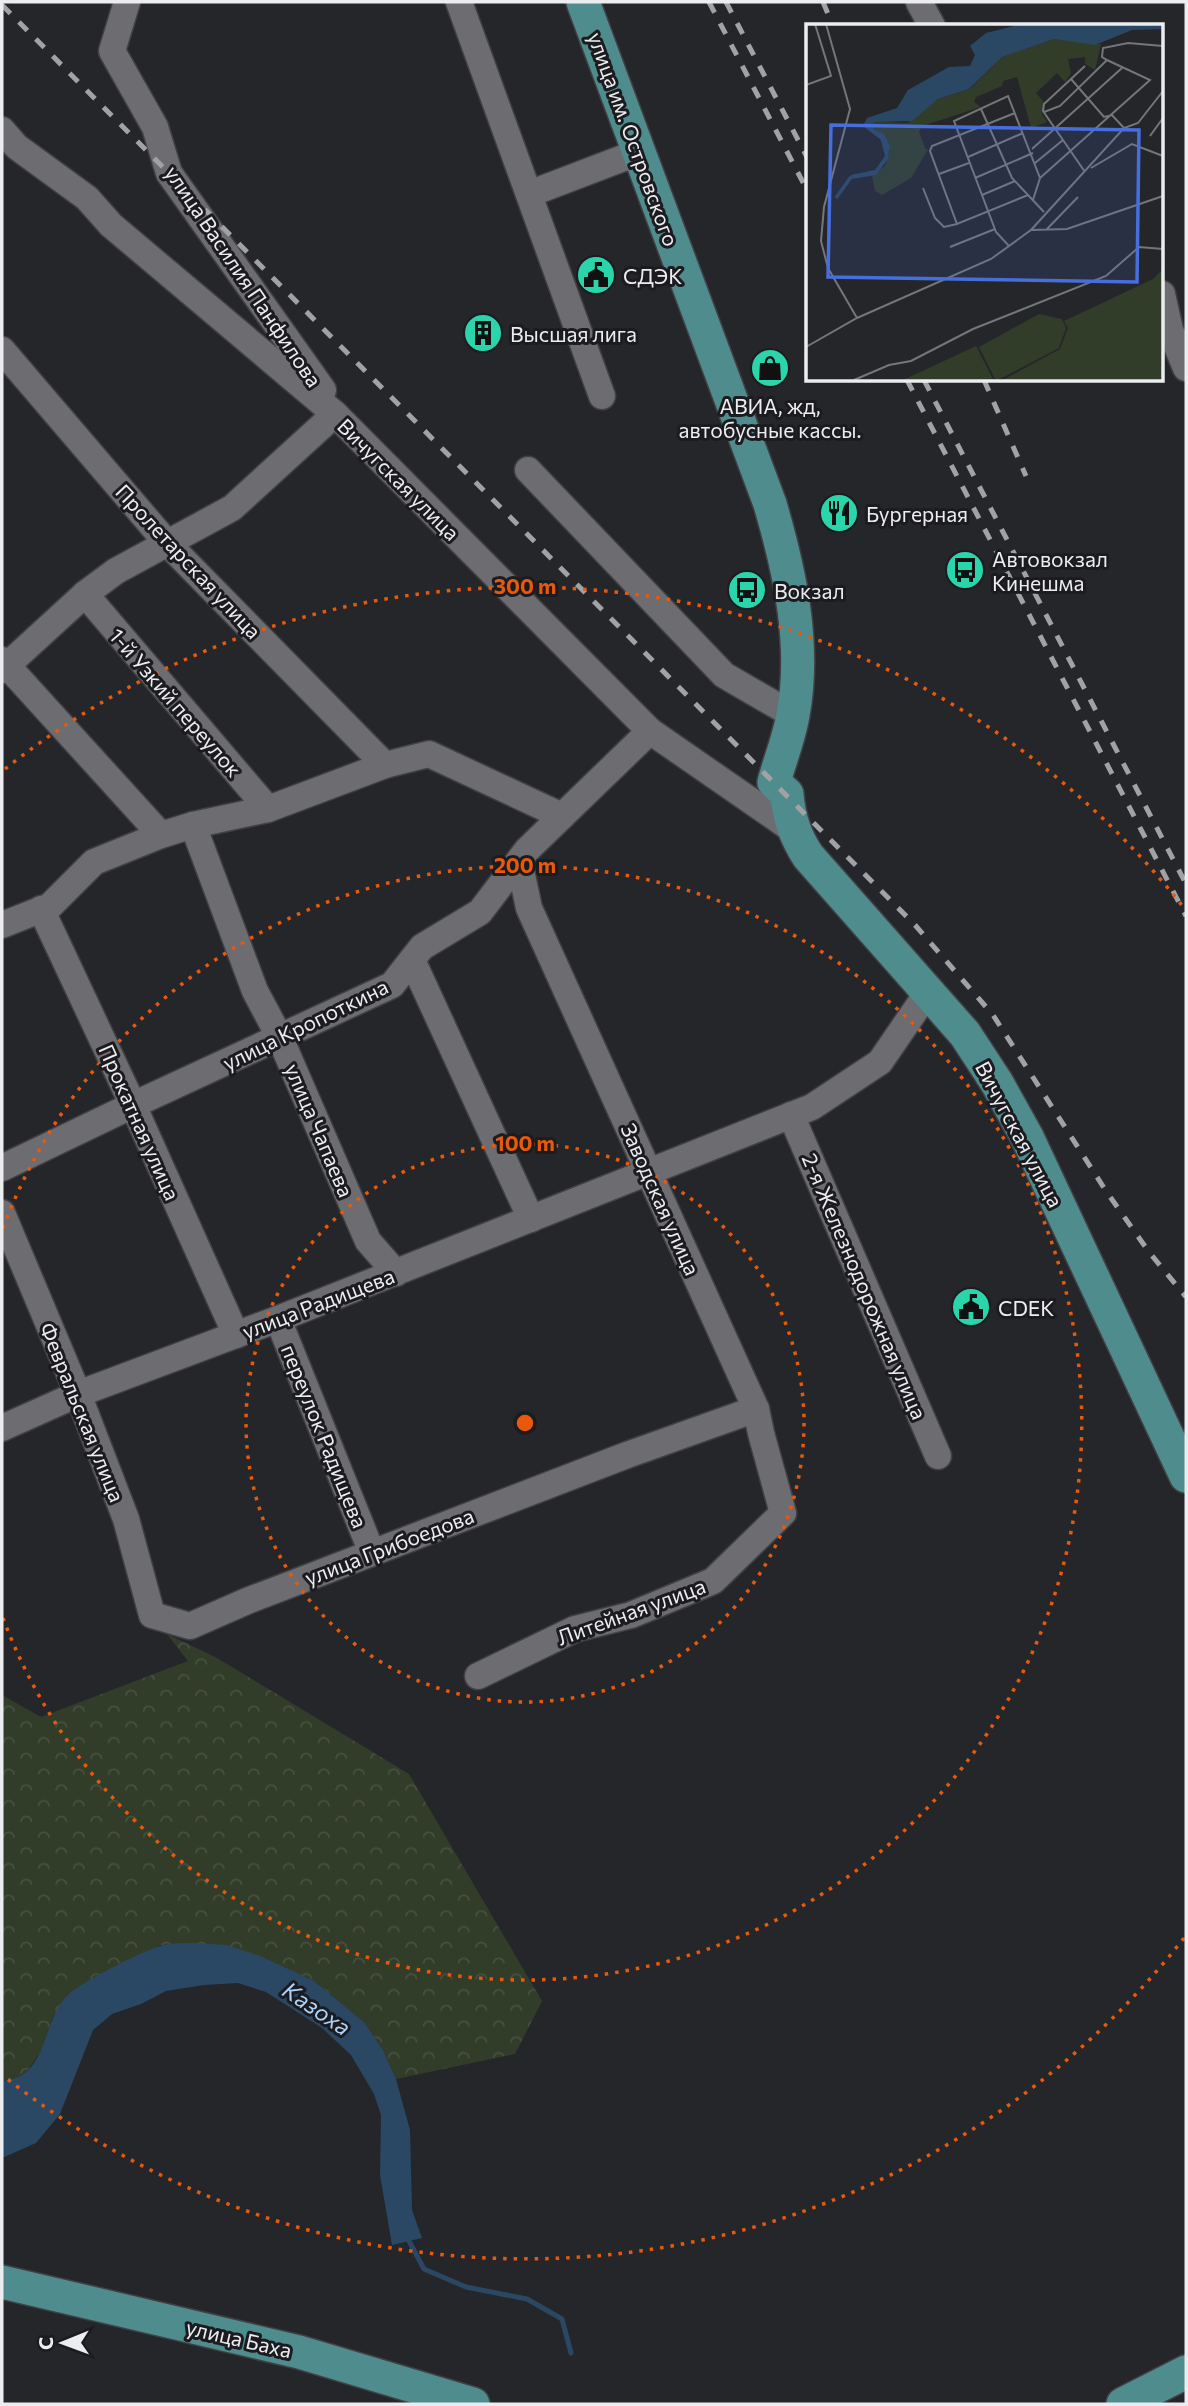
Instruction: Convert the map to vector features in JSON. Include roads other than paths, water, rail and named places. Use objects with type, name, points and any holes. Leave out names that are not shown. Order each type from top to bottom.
[{"type":"main road","name":"улица им. Островского","points":[[583,2],[770,504],[792,594]]},
{"type":"main road","name":"Вичугская улица","points":[[792,594],[797,664],[793,715],[774,782],[787,794],[793,831],[808,856],[965,1034],[997,1083],[1027,1137],[1186,1476]]},
{"type":"main road","name":"улица Баха","points":[[2,2282],[299,2352],[473,2404]]},
{"type":"main road","points":[[1123,2404],[1186,2372]]},
{"type":"street","name":"улица Василия Панфилова","points":[[127,2],[112,51],[155,128],[169,173],[343,422]]},
{"type":"street","points":[[459,2],[602,396]]},
{"type":"street","points":[[919,2],[931,24]]},
{"type":"street","name":"Вичугская улица","points":[[2,130],[17,147],[87,198],[111,225],[343,422],[650,731],[793,831]]},
{"type":"street","points":[[529,194],[639,152]]},
{"type":"street","points":[[1164,303],[1170,330],[1186,368]]},
{"type":"street","name":"Пролетарская улица","points":[[2,350],[167,543],[384,765]]},
{"type":"street","points":[[161,835],[3,665],[85,594],[117,571],[232,508],[343,422]]},
{"type":"street","points":[[528,470],[724,675],[793,715]]},
{"type":"street","name":"1-й Узкий переулок","points":[[85,594],[268,809]]},
{"type":"street","name":"улица Кропоткина","points":[[2,1168],[391,985],[422,947],[480,912],[519,861],[650,731]]},
{"type":"street","points":[[2,925],[50,906],[94,862],[161,835],[192,825],[268,809],[384,765],[429,754],[562,816]]},
{"type":"street","name":"улица Чапаева","points":[[192,825],[255,991],[280,1038],[368,1241],[396,1273]]},
{"type":"street","name":"Заводская улица","points":[[519,861],[529,908],[641,1175],[756,1409]]},
{"type":"street","name":"Прокатная улица","points":[[41,909],[236,1335]]},
{"type":"street","points":[[412,960],[531,1219]]},
{"type":"street","points":[[641,1175],[812,1107],[880,1062],[928,992]]},
{"type":"street","name":"2-я Железнодорожная улица","points":[[791,1115],[938,1456]]},
{"type":"street","name":"улица Радищева","points":[[2,1428],[78,1394],[278,1319],[641,1175]]},
{"type":"street","name":"Февральская улица","points":[[2,1213],[78,1394],[126,1519],[152,1615]]},
{"type":"street","name":"переулок Радищева","points":[[278,1319],[372,1553]]},
{"type":"street","name":"улица Грибоедова","points":[[152,1615],[190,1626],[247,1601],[626,1455],[756,1409]]},
{"type":"street","name":"Литейная улица","points":[[478,1676],[575,1629],[631,1615],[713,1581],[783,1513],[756,1409]]},
{"type":"water","points":[[167,1944],[227,1945],[260,1956],[314,1981],[364,2022],[383,2050],[396,2079],[410,2130],[412,2210],[422,2238],[392,2245],[380,2175],[381,2115],[374,2094],[351,2055],[322,2028],[266,1992],[238,1983],[166,1991],[141,2004],[112,2014],[93,2030],[60,2114],[36,2143],[2,2158],[2,2081],[18,2077],[29,2069],[37,2058],[60,2004],[77,1988],[127,1960]]},
{"type":"waterway","name":"Казоха","points":[[409,2241],[424,2269],[466,2287],[527,2299],[562,2319],[571,2353]]},
{"type":"railway","points":[[709,2],[806,188]]},
{"type":"railway","points":[[726,2],[806,155]]},
{"type":"railway","points":[[823,2],[832,24]]},
{"type":"railway","points":[[2,5],[915,925],[993,1015],[1106,1191],[1149,1252],[1186,1297]]},
{"type":"railway","points":[[908,382],[1186,916]]},
{"type":"railway","points":[[925,382],[1186,884]]},
{"type":"railway","points":[[985,382],[1026,476]]},
{"type":"place","name":"СДЭК","points":[[596,275]]},
{"type":"place","name":"Высшая лига","points":[[483,333]]},
{"type":"place","name":"АВИА, жд, автобусные кассы.","points":[[770,368]]},
{"type":"place","name":"Бургерная","points":[[839,513]]},
{"type":"place","name":"Автовокзал Кинешма","points":[[965,570]]},
{"type":"place","name":"Вокзал","points":[[747,590]]},
{"type":"place","name":"CDEK","points":[[971,1307]]}]
